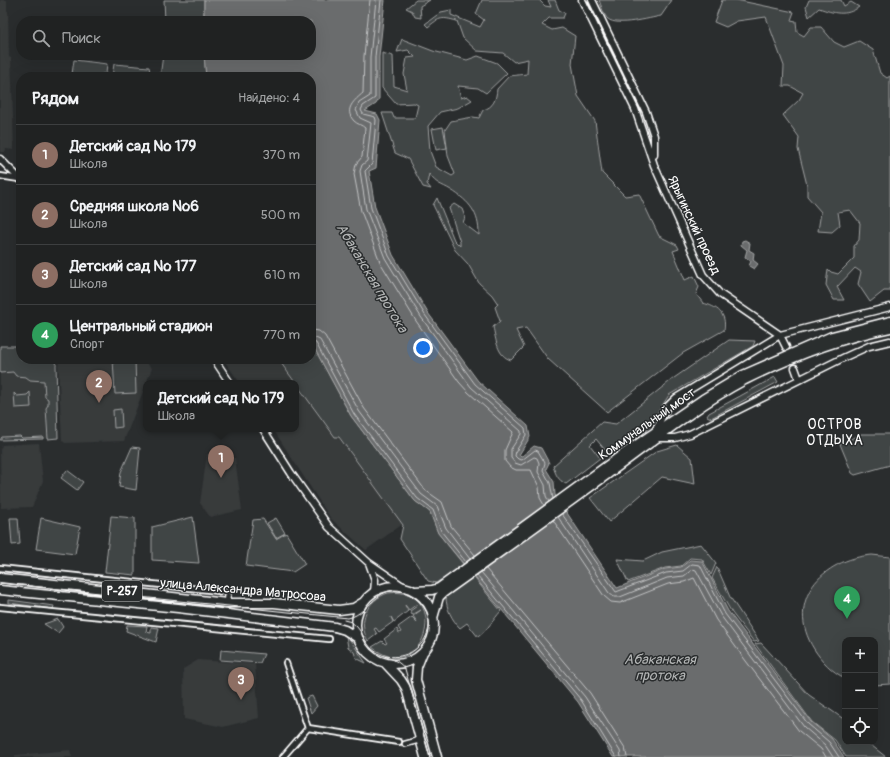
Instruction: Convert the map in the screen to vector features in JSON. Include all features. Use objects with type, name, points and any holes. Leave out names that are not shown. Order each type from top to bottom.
[{"type":"highway","name":"Коммунальный мост","points":[[441,591],[702,399],[743,375],[832,336],[890,321]]},
{"type":"highway","name":"Коммунальный мост","points":[[655,435],[745,381],[834,342],[890,328]]},
{"type":"highway","name":"улица Александра Матросова","points":[[0,578],[227,603],[274,603],[339,610],[354,608],[362,603]]},
{"type":"highway","name":"Р-257","points":[[384,662],[371,655],[359,639],[356,620],[362,603],[374,592],[386,586],[404,586],[415,591],[429,605],[433,618]]},
{"type":"highway","name":"улица Александра Матросова","points":[[0,590],[178,608],[335,627],[346,630],[359,639]]},
{"type":"highway","points":[[415,591],[441,591],[433,618],[433,635],[417,667],[416,680],[437,757]]},
{"type":"highway","points":[[384,662],[395,664],[406,662],[415,658],[424,651]]},
{"type":"highway","points":[[384,662],[398,676],[406,688],[425,757]]},
{"type":"main road","name":"Ярыгинский проезд","points":[[582,0],[637,115],[654,161],[703,275],[720,294],[780,335]]},
{"type":"main road","name":"Ярыгинский проезд","points":[[592,0],[646,112],[654,136],[654,161]]},
{"type":"main road","points":[[637,115],[646,112]]},
{"type":"main road","points":[[0,159],[16,175]]},
{"type":"main road","points":[[890,307],[780,335],[676,398],[667,407],[655,435],[674,438],[690,434],[845,356],[869,346],[890,341]]},
{"type":"main road","points":[[780,335],[786,347]]},
{"type":"main road","points":[[217,364],[228,380]]},
{"type":"main road","points":[[794,368],[799,379]]},
{"type":"main road","points":[[265,432],[322,520],[369,564],[404,586]]},
{"type":"main road","points":[[369,564],[375,580],[374,592]]},
{"type":"street","points":[[0,176],[16,178]]},
{"type":"street","points":[[0,568],[228,592],[227,603]]},
{"type":"street","points":[[0,608],[330,639]]},
{"type":"street","points":[[286,663],[308,728]]},
{"type":"street","points":[[308,728],[399,742]]},
{"type":"street","points":[[283,757],[308,728]]},
{"type":"street","points":[[404,744],[420,740]]},
{"type":"shaded area","points":[[0,0],[7,0],[9,57],[11,58],[12,82],[14,150],[6,149],[5,152],[0,152]]},
{"type":"shaded area","points":[[164,0],[204,0],[204,16],[165,16]]},
{"type":"shaded area","points":[[416,0],[430,0],[420,6],[421,18],[415,17],[412,11],[406,8]]},
{"type":"shaded area","points":[[482,0],[539,0],[545,6],[551,7],[548,0],[555,0],[559,10],[565,13],[563,18],[549,18],[542,25],[552,30],[562,28],[575,36],[572,64],[578,96],[595,121],[602,173],[625,196],[639,194],[659,236],[677,245],[679,249],[673,251],[685,280],[694,276],[699,287],[696,294],[703,303],[717,309],[724,319],[724,330],[683,353],[607,412],[548,359],[526,328],[516,330],[524,347],[511,360],[503,355],[496,342],[493,327],[500,321],[495,307],[498,304],[492,295],[479,283],[468,264],[455,250],[433,205],[437,198],[454,240],[460,246],[449,208],[454,204],[462,209],[465,217],[463,223],[479,235],[479,227],[475,214],[463,199],[437,182],[429,174],[427,184],[431,189],[423,187],[408,159],[395,153],[382,113],[392,113],[394,118],[415,118],[418,105],[414,103],[396,104],[382,88],[382,53],[393,56],[394,86],[407,90],[404,74],[407,58],[415,57],[408,50],[397,52],[402,39],[433,51],[467,60],[478,56],[497,63],[507,73],[486,93],[478,88],[458,86],[461,98],[467,96],[472,100],[458,108],[440,112],[428,126],[430,151],[436,167],[452,176],[455,174],[448,156],[445,130],[451,121],[473,117],[479,118],[483,110],[492,105],[497,89],[509,76],[527,74],[528,59],[514,62],[503,53],[477,51],[463,38],[457,21],[441,19],[435,21],[428,27],[425,24],[441,12],[451,10],[451,15],[480,27],[484,20],[476,14]]},
{"type":"shaded area","points":[[599,0],[672,0],[661,16],[619,22],[612,21],[607,18]]},
{"type":"shaded area","points":[[722,0],[736,0],[794,12],[791,20],[796,21],[797,32],[804,36],[811,27],[821,27],[834,42],[844,47],[859,41],[873,50],[880,73],[887,78],[890,76],[890,291],[884,291],[870,302],[858,284],[861,272],[855,268],[837,287],[844,300],[834,300],[826,285],[828,269],[831,272],[838,274],[854,258],[854,246],[859,240],[860,223],[850,210],[838,212],[840,225],[832,232],[818,231],[821,212],[807,196],[807,185],[798,149],[799,137],[783,115],[799,100],[803,93],[790,86],[783,86],[784,66],[766,17],[737,21],[726,27],[714,22]]},
{"type":"shaded area","points":[[809,0],[841,0],[844,6],[851,2],[859,7],[844,13],[834,13],[819,8],[809,17],[806,7]]},
{"type":"shaded area","points":[[74,60],[107,64],[106,72],[72,72]]},
{"type":"shaded area","points":[[162,60],[204,60],[206,72],[161,72]]},
{"type":"shaded area","points":[[114,64],[149,67],[150,72],[113,72]]},
{"type":"shaded area","points":[[443,127],[447,148],[436,150],[432,129]]},
{"type":"shaded area","points":[[729,340],[755,341],[753,346],[669,395],[646,431],[610,456],[596,439],[590,445],[600,458],[566,484],[559,479],[553,466],[602,422],[616,424],[674,378]]},
{"type":"shaded area","points":[[0,346],[16,346],[16,364],[56,364],[58,438],[0,440]]},
{"type":"shaded area","points":[[0,346],[16,346],[16,364],[56,364],[58,438],[48,439],[46,408],[48,405],[48,399],[45,397],[44,381],[30,380],[26,377],[16,376],[13,372],[0,373]]},
{"type":"shaded area","points":[[316,351],[351,416],[415,501],[430,512],[438,533],[501,611],[488,628],[478,637],[467,623],[460,628],[454,621],[448,610],[446,601],[446,597],[452,592],[442,579],[436,583],[428,581],[400,539],[403,525],[339,437],[335,437],[299,388],[299,380],[293,380],[282,364],[316,364]]},
{"type":"shaded area","points":[[113,364],[135,364],[136,393],[115,394]]},
{"type":"shaded area","points":[[148,364],[152,368],[147,380],[143,380],[143,391],[124,441],[65,443],[62,440],[58,365]]},
{"type":"shaded area","points":[[227,364],[282,364],[293,380],[238,380]]},
{"type":"shaded area","points":[[775,377],[778,382],[711,418],[707,416],[709,413]]},
{"type":"shaded area","points":[[299,388],[335,437],[338,437],[403,524],[366,550],[331,519],[275,432],[299,432]]},
{"type":"shaded area","points":[[30,392],[31,407],[15,408],[14,393],[17,396],[27,395]]},
{"type":"shaded area","points":[[121,409],[122,427],[114,428],[113,410]]},
{"type":"shaded area","points":[[861,434],[890,434],[890,465],[855,475],[852,473],[840,444]]},
{"type":"shaded area","points":[[20,436],[22,438],[43,437],[43,439],[0,440],[2,437]]},
{"type":"shaded area","points":[[39,443],[43,481],[32,507],[1,508],[0,450],[2,445]]},
{"type":"shaded area","points":[[677,445],[692,458],[695,484],[662,477],[609,522],[590,498],[657,451]]},
{"type":"shaded area","points":[[132,447],[140,448],[136,490],[119,487],[121,472]]},
{"type":"shaded area","points":[[207,454],[235,458],[242,510],[210,517],[200,503]]},
{"type":"shaded area","points":[[67,470],[83,482],[77,490],[61,478]]},
{"type":"shaded area","points":[[111,516],[135,518],[135,575],[105,572]]},
{"type":"shaded area","points":[[193,517],[199,563],[152,560],[152,527]]},
{"type":"shaded area","points":[[10,518],[18,518],[20,544],[12,545]]},
{"type":"shaded area","points":[[41,518],[80,527],[75,554],[36,549]]},
{"type":"shaded area","points":[[276,518],[285,533],[276,538],[267,523]]},
{"type":"shaded area","points":[[263,519],[276,539],[286,533],[305,564],[293,572],[246,566],[253,520]]},
{"type":"shaded area","points":[[701,544],[716,563],[711,575],[702,559],[690,558],[681,566],[665,568],[628,582],[617,559],[643,561],[662,552]]},
{"type":"shaded area","points":[[872,555],[890,557],[890,684],[878,685],[878,637],[842,637],[842,676],[831,669],[823,661],[814,649],[806,631],[803,615],[806,599],[813,586],[824,574],[838,565],[854,558]]},
{"type":"shaded area","points":[[717,567],[730,597],[759,641],[754,642],[732,613],[712,578]]},
{"type":"shaded area","points":[[388,593],[408,594],[421,604],[426,617],[425,633],[418,646],[406,655],[391,657],[372,647],[382,641],[385,644],[387,643],[384,639],[397,629],[399,633],[401,632],[398,627],[412,617],[417,622],[413,616],[421,610],[412,615],[410,611],[417,606],[417,604],[409,610],[405,605],[408,611],[394,622],[391,617],[393,622],[379,632],[376,628],[374,629],[377,634],[368,641],[365,633],[364,619],[366,612],[374,601]]},
{"type":"shaded area","points":[[9,600],[54,606],[53,609],[9,603]]},
{"type":"shaded area","points":[[58,619],[63,627],[58,633],[44,624]]},
{"type":"shaded area","points":[[127,625],[147,626],[146,632],[151,633],[151,627],[159,628],[156,642],[126,631]]},
{"type":"shaded area","points":[[319,629],[340,631],[348,637],[366,663],[356,658],[354,652],[348,647],[346,636]]},
{"type":"shaded area","points":[[761,643],[809,695],[842,718],[842,745],[871,745],[886,757],[846,757],[835,740],[812,722],[755,644]]},
{"type":"shaded area","points":[[221,650],[264,654],[260,663],[220,660]]},
{"type":"shaded area","points":[[198,660],[255,664],[259,718],[223,727],[184,719],[183,669]]},
{"type":"shaded area","points":[[312,696],[317,706],[311,713],[306,698]]},
{"type":"shaded area","points":[[70,750],[72,757],[15,757],[15,755]]},
{"type":"water","name":"Абаканская протока","points":[[204,0],[385,0],[379,57],[379,99],[376,104],[365,111],[377,114],[380,120],[376,168],[369,171],[375,207],[393,255],[428,313],[478,381],[528,426],[530,437],[519,455],[522,456],[534,446],[541,448],[549,463],[546,469],[554,482],[555,495],[617,588],[665,569],[681,567],[690,560],[702,561],[728,611],[811,722],[832,739],[844,757],[613,757],[578,702],[438,533],[430,512],[415,501],[351,416],[316,351],[316,72],[206,72],[204,60],[316,60],[316,16],[204,16]]},
{"type":"water","points":[[745,240],[750,243],[749,250],[754,253],[753,260],[758,264],[754,269],[749,266],[751,261],[745,257],[747,250],[741,245],[742,241]]},
{"type":"tram line","points":[[0,583],[348,618],[364,610],[385,592],[394,590],[404,592],[415,598],[424,607],[428,618],[429,628],[425,638],[418,647],[409,653],[398,656],[385,656]]},
{"type":"tram line","points":[[344,620],[349,621],[357,627],[371,648],[379,654],[398,662],[405,669],[430,757]]},
{"type":"place","name":"Средняя школа №6","points":[[99,403]]},
{"type":"place","name":"Детский сад № 179","points":[[221,478]]},
{"type":"place","name":"Центральный стадион","points":[[847,619]]},
{"type":"place","name":"Детский сад № 177","points":[[241,700]]},
{"type":"district","name":"ОСТРОВ ОТДЫХА","points":[[835,432]]}]
